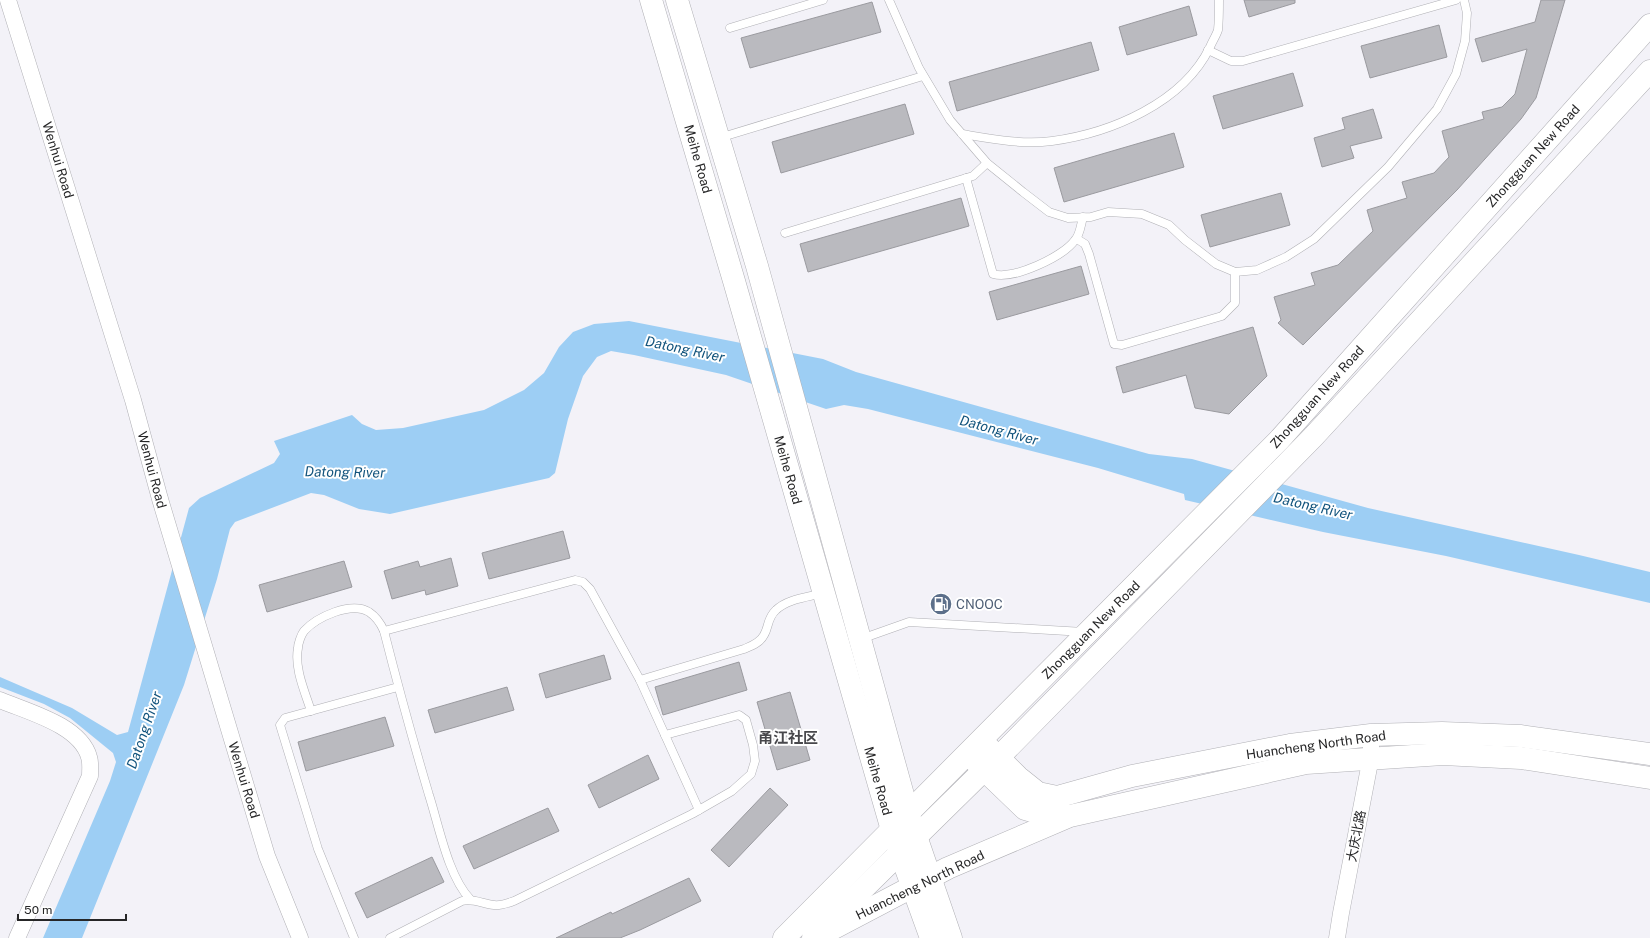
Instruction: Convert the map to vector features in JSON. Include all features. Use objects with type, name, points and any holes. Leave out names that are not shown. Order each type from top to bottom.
[{"type":"main road","name":"Meihe Road","points":[[651,0],[748,329],[892,830],[900,853],[921,882],[951,938]]},
{"type":"main road","name":"Meihe Road","points":[[677,0],[776,333],[915,838],[931,938]]},
{"type":"main road","name":"Zhongguan New Road","points":[[974,747],[1280,439],[1650,25]]},
{"type":"main road","name":"Zhongguan New Road","points":[[992,764],[1314,436],[1650,70]]},
{"type":"main road","name":"Huancheng North Road","points":[[992,764],[1018,777],[1038,792],[1057,798],[1132,776],[1290,746],[1371,735],[1442,733],[1520,736],[1650,754]]},
{"type":"main road","name":"Huancheng North Road","points":[[974,747],[992,764],[1025,809],[1042,814],[1070,816]]},
{"type":"main road","points":[[784,938],[974,747]]},
{"type":"main road","name":"Huancheng North Road","points":[[814,938],[948,868],[1070,816],[1306,763],[1371,757],[1444,754],[1521,758],[1650,778]]},
{"type":"main road","name":"Huancheng North Road","points":[[814,938],[992,764]]},
{"type":"street","name":"Wenhui Road","points":[[8,0],[133,400],[172,540],[267,856],[300,938]]},
{"type":"street","points":[[0,700],[53,722],[68,730],[81,742],[89,758],[90,776],[17,938]]},
{"type":"street","name":"大庆北路","points":[[1337,938],[1340,913],[1371,757],[1371,735]]},
{"type":"lane","points":[[730,28],[823,0]]},
{"type":"lane","points":[[889,0],[893,13],[923,76],[950,120],[987,163],[1049,212],[1068,218],[1091,217],[1108,212],[1142,214],[1169,225],[1185,240],[1216,264],[1235,272],[1257,270],[1286,257],[1308,242],[1388,167],[1437,108],[1456,74],[1464,41],[1467,13],[1464,0]]},
{"type":"lane","points":[[962,134],[1013,142],[1052,141],[1098,131],[1148,110],[1182,84],[1203,62],[1218,31],[1219,0]]},
{"type":"lane","points":[[1208,50],[1231,61],[1243,61],[1456,0]]},
{"type":"lane","points":[[718,138],[923,76]]},
{"type":"lane","points":[[785,233],[973,176],[987,163]]},
{"type":"lane","points":[[966,178],[993,274],[999,276],[1036,267],[1064,252],[1077,239],[1083,217]]},
{"type":"lane","points":[[1077,239],[1084,244],[1089,254],[1114,344],[1122,345],[1222,316],[1235,304],[1235,272]]},
{"type":"lane","points":[[384,631],[575,580],[583,582],[590,589],[640,680],[699,810]]},
{"type":"lane","points":[[640,680],[744,649],[756,644],[765,635],[768,621],[775,610],[785,604],[823,592]]},
{"type":"lane","points":[[311,711],[297,663],[298,648],[304,632],[318,620],[335,612],[351,608],[369,612],[380,623],[384,631],[398,687],[455,879],[470,899],[484,904],[497,906],[514,901],[699,810],[732,791],[751,774],[755,761],[753,745],[746,720],[739,715],[665,735]]},
{"type":"lane","points":[[860,640],[909,622],[1089,632]]},
{"type":"lane","points":[[354,938],[318,850],[280,725],[285,718],[398,687]]},
{"type":"lane","points":[[390,938],[462,901],[470,899]]},
{"type":"water","name":"Datong River","points":[[629,321],[823,359],[856,372],[1149,454],[1192,459],[1368,508],[1650,572],[1650,603],[1446,556],[1323,532],[1185,500],[1184,494],[1098,468],[868,409],[844,405],[826,409],[726,375],[611,351],[597,357],[583,376],[568,419],[555,473],[549,478],[390,514],[359,509],[324,495],[311,493],[235,522],[230,529],[217,579],[184,685],[82,938],[43,938],[110,781],[116,762],[113,753],[70,718],[44,704],[0,687],[0,677],[72,708],[117,735],[128,732],[189,508],[200,498],[274,463],[280,454],[274,441],[352,415],[362,424],[376,430],[403,428],[484,410],[524,390],[544,373],[559,347],[573,332],[594,324]]},
{"type":"building","points":[[1244,0],[1295,0],[1295,3],[1249,17]]},
{"type":"building","points":[[1541,0],[1565,0],[1536,98],[1521,119],[1457,190],[1303,345],[1278,323],[1281,320],[1274,297],[1315,285],[1311,273],[1338,265],[1373,231],[1367,210],[1407,198],[1402,182],[1434,173],[1449,157],[1442,131],[1484,119],[1482,112],[1502,107],[1515,94],[1527,49],[1482,62],[1475,39],[1535,22]]},
{"type":"building","points":[[872,2],[881,32],[750,68],[741,38]]},
{"type":"building","points":[[1189,6],[1197,35],[1127,55],[1119,27]]},
{"type":"building","points":[[1439,25],[1447,57],[1370,78],[1361,46]]},
{"type":"building","points":[[1091,42],[1099,70],[957,111],[949,82]]},
{"type":"building","points":[[1293,73],[1303,106],[1223,129],[1213,96]]},
{"type":"building","points":[[905,104],[914,134],[781,173],[772,142]]},
{"type":"building","points":[[1373,109],[1382,138],[1350,146],[1354,158],[1322,167],[1314,138],[1345,129],[1342,118]]},
{"type":"building","points":[[1174,133],[1184,167],[1064,202],[1054,168]]},
{"type":"building","points":[[1281,193],[1290,225],[1210,247],[1201,215]]},
{"type":"building","points":[[961,198],[969,226],[808,272],[800,244]]},
{"type":"building","points":[[1081,266],[1089,294],[997,320],[989,292]]},
{"type":"building","points":[[1253,327],[1267,376],[1229,414],[1195,408],[1186,375],[1123,393],[1116,367]]},
{"type":"building","points":[[563,531],[570,558],[489,579],[482,553]]},
{"type":"building","points":[[451,558],[458,586],[426,595],[425,590],[392,599],[384,571],[418,561],[420,567]]},
{"type":"building","points":[[344,561],[352,587],[267,612],[259,585]]},
{"type":"building","points":[[604,655],[611,679],[546,698],[539,674]]},
{"type":"building","points":[[739,662],[747,690],[663,715],[655,687]]},
{"type":"building","points":[[507,687],[514,710],[435,733],[428,710]]},
{"type":"building","points":[[790,692],[810,760],[777,770],[757,702]]},
{"type":"building","points":[[385,717],[394,746],[306,771],[298,742]]},
{"type":"building","points":[[648,755],[659,779],[599,808],[588,785]]},
{"type":"building","points":[[770,788],[788,805],[729,867],[711,850]]},
{"type":"building","points":[[548,808],[559,831],[474,869],[463,846]]},
{"type":"building","points":[[432,857],[444,882],[367,918],[355,893]]},
{"type":"building","points":[[689,878],[701,901],[640,930],[620,938],[556,938],[611,912],[612,914]]},
{"type":"place","name":"CNOOC","points":[[941,604]]},
{"type":"district","name":"甬江社区","points":[[788,737]]}]
